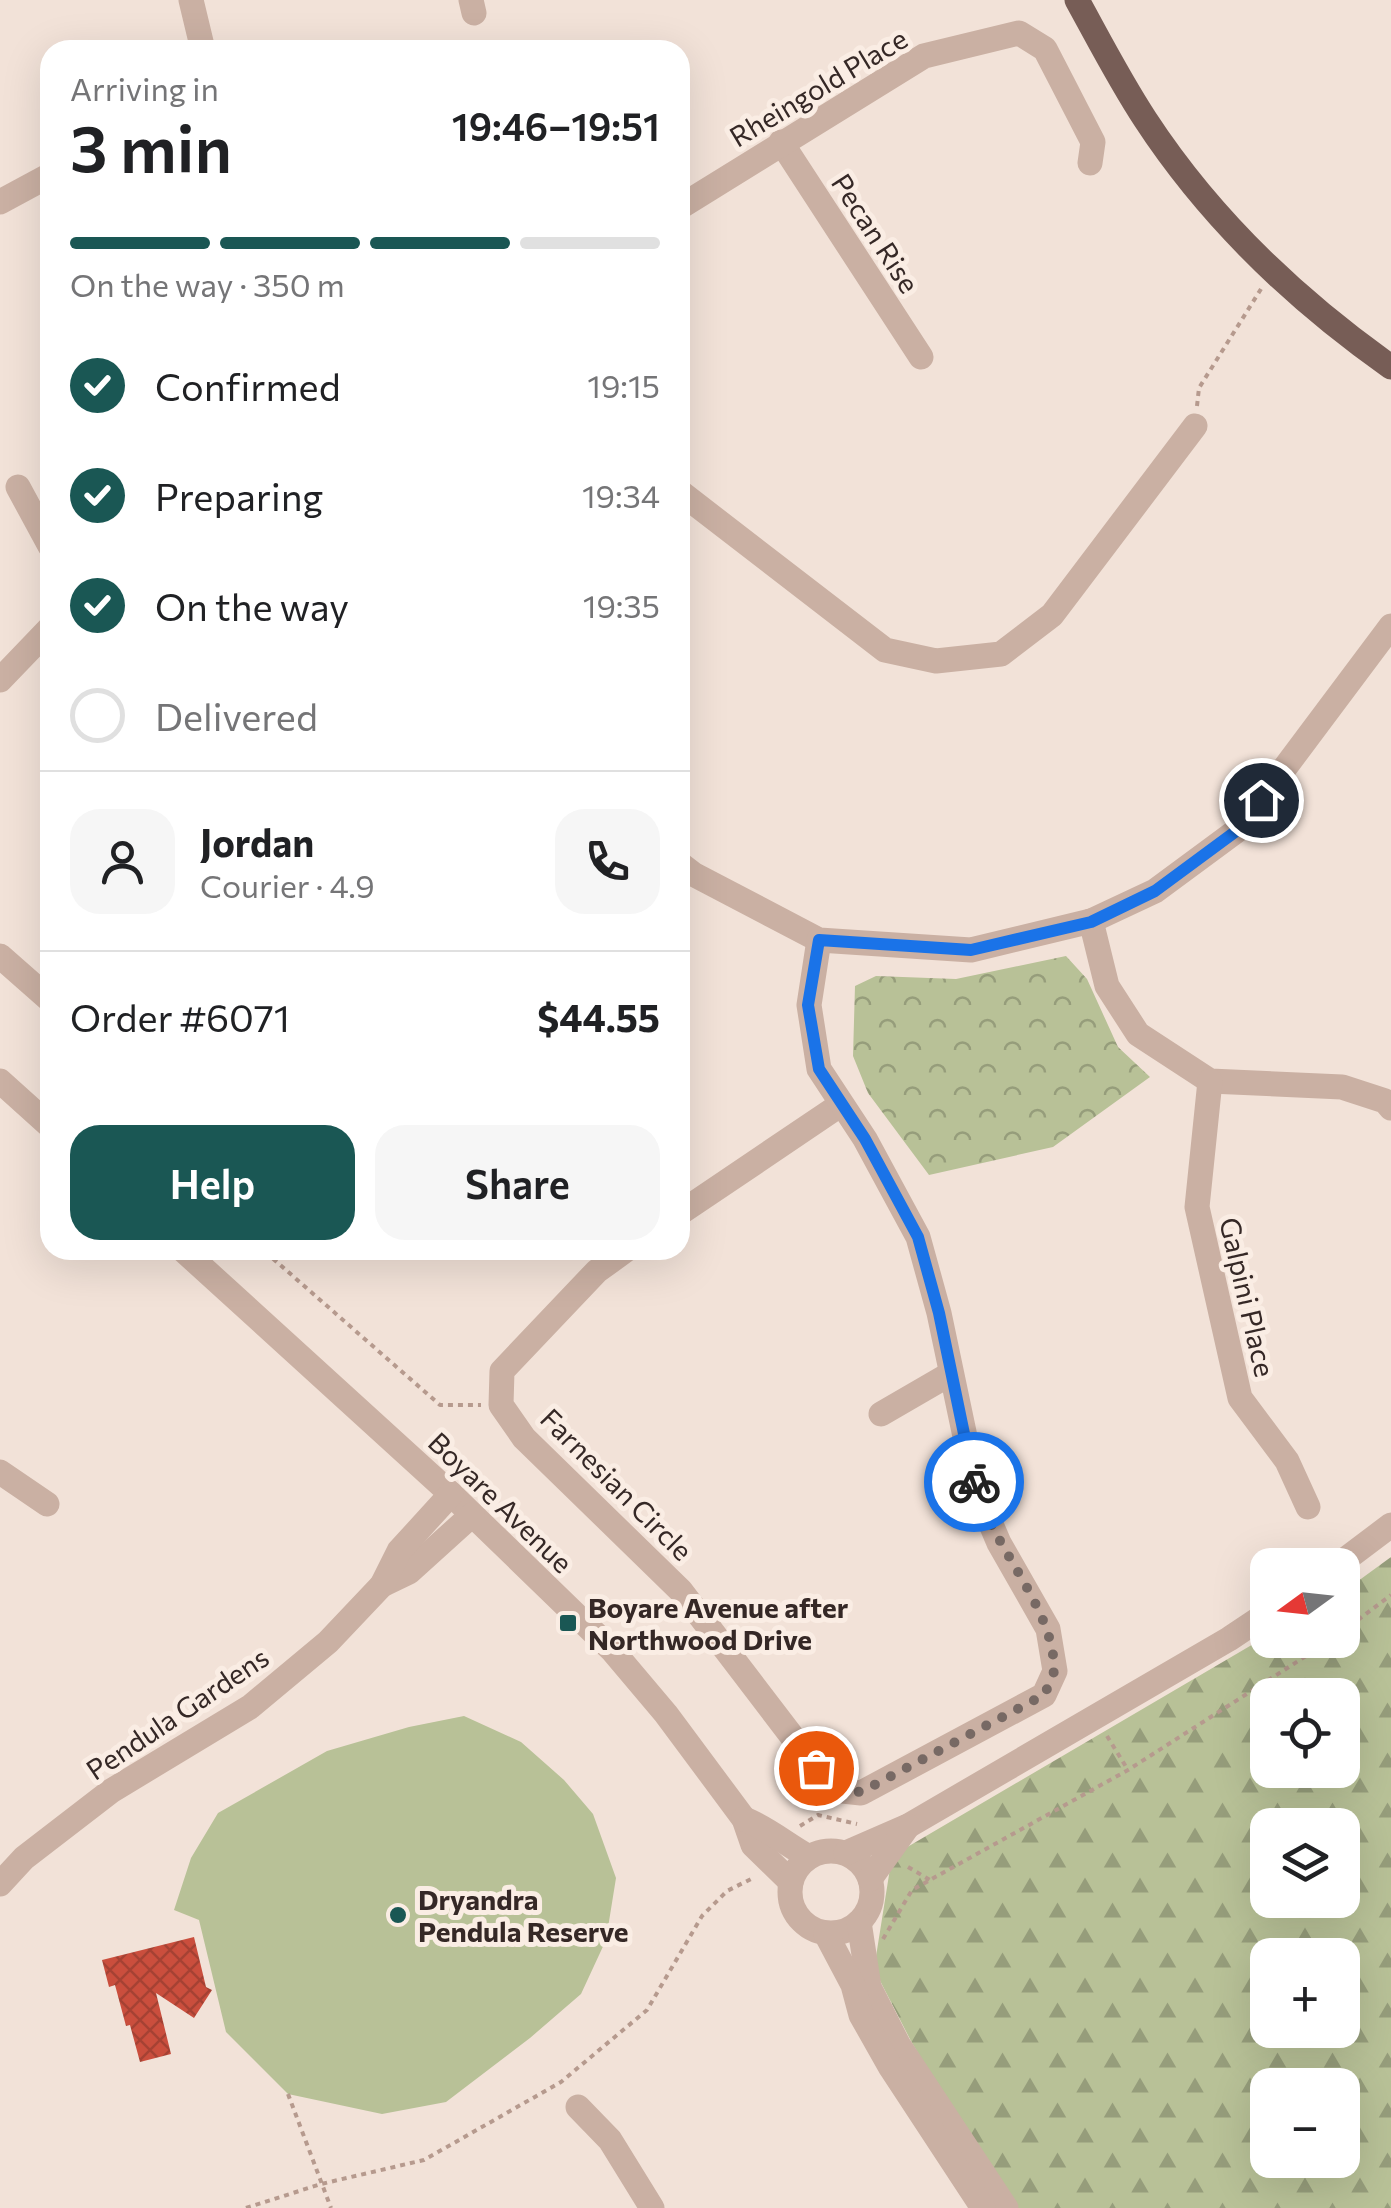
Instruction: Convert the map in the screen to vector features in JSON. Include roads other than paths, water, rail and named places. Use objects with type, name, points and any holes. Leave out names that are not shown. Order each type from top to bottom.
[{"type":"main road","points":[[1076,0],[1146,120],[1209,202],[1272,271],[1391,367]]},
{"type":"street","points":[[191,0],[200,40]]},
{"type":"street","name":"Rheingold Place","points":[[690,201],[924,56],[1019,33],[1045,49],[1094,142],[1090,163]]},
{"type":"street","name":"Pecan Rise","points":[[781,142],[921,357]]},
{"type":"street","points":[[0,202],[40,180]]},
{"type":"street","points":[[690,500],[885,650],[936,661],[1001,654],[1052,614],[1196,426]]},
{"type":"street","points":[[18,487],[40,528]]},
{"type":"street","points":[[690,872],[819,940],[971,950],[1091,922],[1155,891],[1239,829],[1391,626]]},
{"type":"street","points":[[0,680],[40,638]]},
{"type":"street","points":[[1091,922],[1107,986],[1138,1034],[1210,1082],[1342,1087],[1389,1101]]},
{"type":"street","name":"Farnesian Circle","points":[[612,1260],[596,1271],[502,1372],[501,1405],[524,1438],[681,1591],[832,1790],[861,1792],[1044,1695],[1055,1671],[1048,1629],[999,1543],[976,1488],[939,1313],[918,1237],[865,1139],[819,1069],[808,1005],[819,940]]},
{"type":"street","points":[[0,956],[40,991]]},
{"type":"street","points":[[0,1080],[40,1117]]},
{"type":"street","name":"Galpini Place","points":[[1210,1082],[1198,1207],[1240,1398],[1287,1460],[1308,1506]]},
{"type":"street","points":[[690,1206],[840,1105]]},
{"type":"street","name":"Boyare Avenue","points":[[195,1260],[451,1494],[612,1650],[666,1714],[744,1819],[753,1845],[791,1882]]},
{"type":"street","points":[[881,1414],[950,1374]]},
{"type":"street","points":[[0,1472],[47,1504]]},
{"type":"street","name":"Pendula Gardens","points":[[382,1586],[398,1551],[451,1494]]},
{"type":"street","name":"Pendula Gardens","points":[[0,1884],[24,1858],[111,1791],[250,1708],[328,1642],[382,1586],[409,1572],[472,1515]]},
{"type":"street","points":[[1360,1548],[1391,1525]]},
{"type":"street","points":[[846,1853],[908,1826],[1250,1624]]},
{"type":"street","name":"Boyare Avenue","points":[[744,1819],[809,1857]]},
{"type":"street","points":[[870,1879],[908,1826]]},
{"type":"street","points":[[833,1850],[846,1853],[865,1868],[870,1879],[871,1902],[859,1922],[841,1932],[826,1934],[811,1928],[796,1913],[791,1882],[809,1857],[833,1850]]},
{"type":"street","points":[[859,1922],[869,1988],[898,2044],[1006,2208]]},
{"type":"street","points":[[826,1934],[853,1986],[861,2015],[891,2068],[983,2208]]},
{"type":"street","points":[[578,2107],[610,2140],[652,2208]]},
{"type":"place","name":"Boyare Avenue after Northwood Drive","points":[[568,1623]]},
{"type":"place","name":"Dryandra Pendula Reserve","points":[[398,1915]]}]
